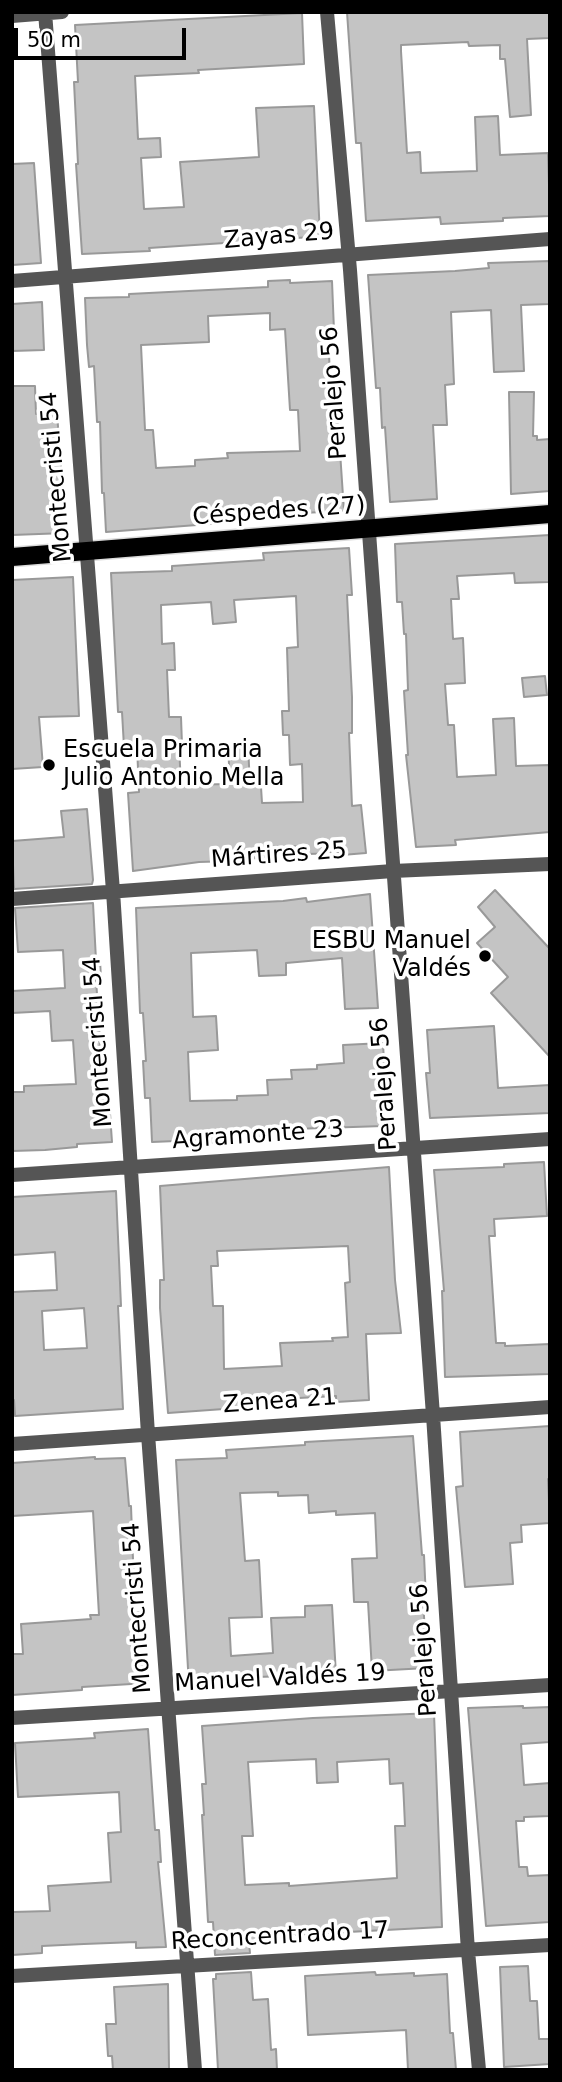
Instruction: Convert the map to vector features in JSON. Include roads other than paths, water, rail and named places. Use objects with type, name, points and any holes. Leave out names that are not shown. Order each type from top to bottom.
[{"type":"main road","name":"Céspedes (27)","points":[[12,557],[550,514]]},
{"type":"street","points":[[12,16],[62,12]]},
{"type":"street","name":"Peralejo 56","points":[[327,12],[348,254],[433,1415],[468,1951],[479,2070]]},
{"type":"street","name":"Montecristi 54","points":[[45,13],[113,891],[148,1434],[195,2070]]},
{"type":"street","name":"Zayas 29","points":[[12,281],[550,239]]},
{"type":"street","name":"Mártires 25","points":[[12,899],[393,871],[550,864]]},
{"type":"street","name":"Agramonte 23","points":[[12,1175],[550,1139]]},
{"type":"street","name":"Zenea 21","points":[[12,1444],[550,1407]]},
{"type":"street","name":"Manuel Valdés 19","points":[[12,1718],[550,1685]]},
{"type":"street","name":"Reconcentrado 17","points":[[12,1976],[550,1945]]},
{"type":"place","name":"Escuela Primaria Julio Antonio Mella","points":[[49,765]]},
{"type":"place","name":"ESBU Manuel Valdés","points":[[485,956]]}]
